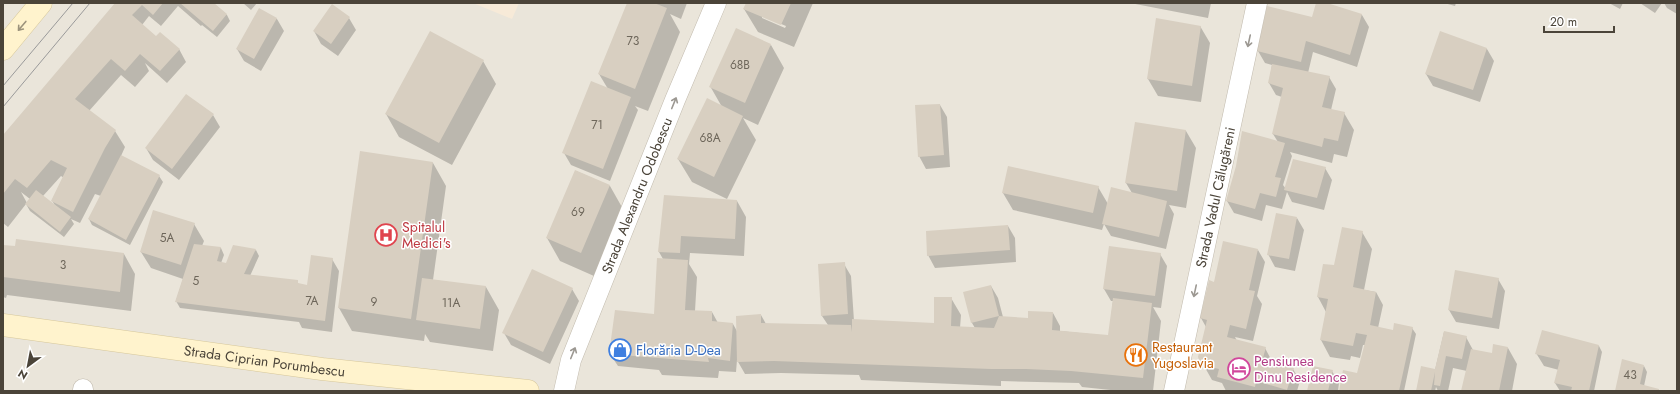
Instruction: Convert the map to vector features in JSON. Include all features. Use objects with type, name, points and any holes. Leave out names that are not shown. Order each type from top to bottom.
[{"type":"street","points":[[3,49],[41,3]]},
{"type":"street","name":"Strada Alexandru Odobescu","points":[[564,391],[571,360],[675,100],[716,3]]},
{"type":"street","name":"Strada Vadul Călugăreni","points":[[1174,391],[1257,3]]},
{"type":"street","name":"Strada Ciprian Porumbescu","points":[[3,325],[322,369],[528,391]]},
{"type":"shaded area","points":[[3,3],[1677,3],[1677,391],[3,391]]},
{"type":"shaded area","points":[[473,3],[519,3],[512,19]]},
{"type":"building","points":[[115,3],[163,3],[153,15],[142,5],[132,15],[156,36],[160,32],[180,49],[160,71],[140,54],[125,71],[111,59],[75,99],[116,130],[105,148],[73,212],[51,201],[67,168],[51,160],[27,188],[15,179],[3,194],[3,135]]},
{"type":"building","points":[[180,3],[214,3],[227,14],[213,31]]},
{"type":"building","points":[[627,3],[654,3],[667,8],[635,89],[598,74]]},
{"type":"building","points":[[746,3],[791,3],[781,25],[743,9]]},
{"type":"building","points":[[1316,3],[1327,3],[1362,14],[1350,55],[1306,41],[1301,62],[1257,51],[1267,6],[1312,17]]},
{"type":"building","points":[[332,4],[350,17],[331,44],[313,31]]},
{"type":"building","points":[[259,8],[277,18],[254,59],[236,49]]},
{"type":"building","points":[[1156,18],[1201,26],[1192,86],[1147,79]]},
{"type":"building","points":[[736,28],[771,44],[745,103],[709,87]]},
{"type":"building","points":[[430,31],[484,60],[439,143],[385,114]]},
{"type":"building","points":[[1440,31],[1487,48],[1473,90],[1425,74]]},
{"type":"building","points":[[1272,64],[1330,76],[1322,107],[1345,112],[1338,141],[1324,138],[1322,147],[1272,134],[1283,88],[1268,83]]},
{"type":"building","points":[[591,81],[631,97],[603,169],[562,153]]},
{"type":"building","points":[[186,94],[214,114],[172,169],[145,148]]},
{"type":"building","points":[[707,98],[743,116],[714,177],[677,159]]},
{"type":"building","points":[[940,104],[944,155],[918,157],[915,105]]},
{"type":"building","points":[[1135,122],[1186,130],[1177,191],[1125,183]]},
{"type":"building","points":[[1242,131],[1285,143],[1275,177],[1281,178],[1276,197],[1260,193],[1255,209],[1226,201],[1236,166]]},
{"type":"building","name":"Spitalul Medici's","points":[[360,151],[433,162],[411,319],[338,308]]},
{"type":"building","points":[[121,155],[160,175],[126,240],[88,219]]},
{"type":"building","points":[[1293,159],[1326,167],[1317,198],[1284,190]]},
{"type":"building","points":[[1008,166],[1099,186],[1093,213],[1002,193]]},
{"type":"building","points":[[575,170],[610,185],[581,253],[546,238]]},
{"type":"building","points":[[1111,187],[1167,201],[1159,237],[1102,224]]},
{"type":"building","points":[[36,190],[71,217],[60,232],[25,204]]},
{"type":"building","points":[[664,195],[737,200],[735,239],[681,236],[680,253],[658,252]]},
{"type":"building","points":[[153,210],[195,223],[181,265],[140,252]]},
{"type":"building","points":[[1276,213],[1297,217],[1289,259],[1267,255]]},
{"type":"building","points":[[1008,225],[1010,250],[927,256],[926,231]]},
{"type":"building","points":[[1342,227],[1363,231],[1353,287],[1376,292],[1370,325],[1393,330],[1394,323],[1413,327],[1399,391],[1339,391],[1343,370],[1357,373],[1367,335],[1356,333],[1353,346],[1320,340],[1328,299],[1317,297],[1323,264],[1334,265]]},
{"type":"building","points":[[16,239],[124,253],[120,292],[3,277],[3,245],[15,246]]},
{"type":"building","points":[[1223,241],[1258,249],[1249,290],[1255,291],[1246,329],[1230,325],[1227,337],[1266,347],[1263,358],[1294,368],[1287,390],[1256,381],[1255,387],[1217,377],[1219,369],[1206,366],[1199,360],[1198,357],[1207,320],[1200,318],[1209,280],[1214,282]]},
{"type":"building","points":[[194,244],[221,247],[217,261],[226,263],[233,245],[256,249],[244,274],[298,280],[298,283],[307,285],[311,255],[333,258],[325,321],[175,302]]},
{"type":"building","points":[[1109,246],[1161,253],[1155,296],[1103,289]]},
{"type":"building","points":[[657,258],[688,260],[685,310],[712,311],[712,321],[733,323],[730,361],[708,358],[709,362],[609,354],[615,310],[654,314]]},
{"type":"building","points":[[845,262],[848,314],[821,316],[818,264]]},
{"type":"building","points":[[532,269],[573,288],[543,352],[502,333]]},
{"type":"building","points":[[1455,270],[1499,278],[1492,318],[1448,310]]},
{"type":"building","points":[[422,278],[486,286],[480,329],[416,320]]},
{"type":"building","points":[[991,285],[999,316],[971,323],[963,292]]},
{"type":"building","points":[[934,297],[952,297],[951,326],[994,328],[999,316],[1028,318],[1028,311],[1053,312],[1052,330],[1108,335],[1113,298],[1152,303],[1143,378],[1071,371],[1026,369],[774,361],[737,362],[736,316],[761,314],[761,323],[851,325],[852,332],[852,319],[934,323]]},
{"type":"building","points":[[1542,330],[1599,345],[1589,391],[1571,391],[1572,387],[1554,383],[1560,360],[1535,354]]},
{"type":"building","points":[[1444,331],[1467,336],[1462,359],[1446,356],[1440,386],[1434,385],[1435,372],[1431,391],[1416,391],[1421,366],[1435,369]]},
{"type":"building","points":[[1493,344],[1508,347],[1499,391],[1461,391],[1471,349],[1492,353]]},
{"type":"building","points":[[1622,359],[1644,365],[1640,384],[1659,389],[1659,391],[1615,391]]},
{"type":"building","points":[[1313,366],[1333,370],[1328,391],[1307,391]]},
{"type":"tram line","points":[[3,86],[73,3]]},
{"type":"tram line","points":[[3,107],[90,3]]},
{"type":"place","name":"Spitalul Medici's","points":[[386,235]]},
{"type":"place","name":"Florăria D-Dea","points":[[620,350]]},
{"type":"place","name":"Restaurant Yugoslavia","points":[[1136,355]]},
{"type":"place","name":"Pensiunea Dinu Residence","points":[[1239,369]]}]
